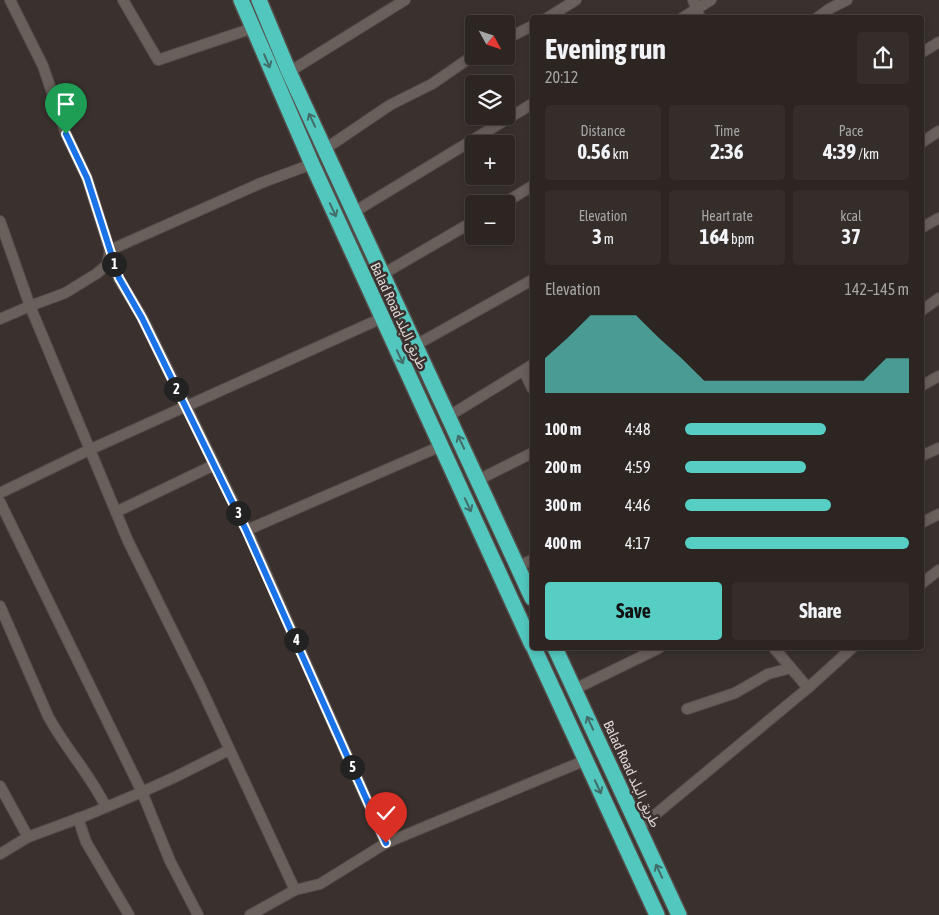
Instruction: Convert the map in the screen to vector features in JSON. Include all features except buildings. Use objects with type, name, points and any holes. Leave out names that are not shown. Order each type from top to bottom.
[{"type":"highway","name":"Balad Road طريق البلد","points":[[241,0],[312,164],[530,639]]},
{"type":"highway","name":"Balad Road طريق البلد","points":[[259,0],[325,149],[530,593]]},
{"type":"highway","name":"Balad Road طريق البلد","points":[[535,650],[657,915]]},
{"type":"highway","name":"Balad Road طريق البلد","points":[[557,650],[679,915]]},
{"type":"street","points":[[10,0],[43,66],[66,134],[87,178],[119,278],[142,318],[246,530],[386,843]]},
{"type":"street","points":[[123,0],[158,60],[253,28]]},
{"type":"street","points":[[290,72],[405,0]]},
{"type":"street","points":[[552,15],[576,0]]},
{"type":"street","points":[[696,9],[711,0]]},
{"type":"street","points":[[821,15],[846,0]]},
{"type":"street","points":[[515,34],[530,27]]},
{"type":"street","points":[[924,51],[939,42]]},
{"type":"street","points":[[325,149],[390,105],[432,84],[465,61]]},
{"type":"street","points":[[354,212],[530,105]]},
{"type":"street","points":[[924,141],[939,131]]},
{"type":"street","points":[[110,250],[261,183],[312,164]]},
{"type":"street","points":[[515,197],[530,187]]},
{"type":"street","points":[[924,226],[939,218]]},
{"type":"street","points":[[0,221],[30,306],[141,571],[201,688],[295,890]]},
{"type":"street","points":[[383,274],[465,226]]},
{"type":"street","points":[[0,319],[65,293],[96,274],[107,265],[110,250]]},
{"type":"street","points":[[416,345],[530,281]]},
{"type":"street","points":[[924,309],[939,298]]},
{"type":"street","points":[[0,493],[89,450],[382,318]]},
{"type":"street","points":[[448,416],[528,368]]},
{"type":"street","points":[[924,384],[939,376]]},
{"type":"street","points":[[246,530],[441,446]]},
{"type":"street","points":[[924,455],[939,448]]},
{"type":"street","points":[[478,480],[530,454]]},
{"type":"street","points":[[116,512],[214,465]]},
{"type":"street","points":[[0,502],[142,792],[170,861],[198,915]]},
{"type":"street","points":[[924,522],[939,514]]},
{"type":"street","points":[[518,566],[530,561]]},
{"type":"street","points":[[924,581],[939,570]]},
{"type":"street","points":[[929,577],[939,584]]},
{"type":"street","points":[[0,606],[48,716],[88,775],[106,807]]},
{"type":"street","points":[[575,689],[655,650]]},
{"type":"street","points":[[776,650],[808,688]]},
{"type":"street","points":[[639,828],[808,688],[850,650]]},
{"type":"street","points":[[687,710],[735,693],[768,674],[791,668]]},
{"type":"street","points":[[0,854],[28,836],[142,792],[230,750]]},
{"type":"street","points":[[250,915],[295,890],[320,884],[386,843],[586,760]]},
{"type":"street","points":[[0,786],[28,836]]},
{"type":"street","points":[[78,818],[86,842],[129,915]]},
{"type":"route","points":[[66,134],[87,178],[119,278],[142,318],[246,530],[386,843]]}]
